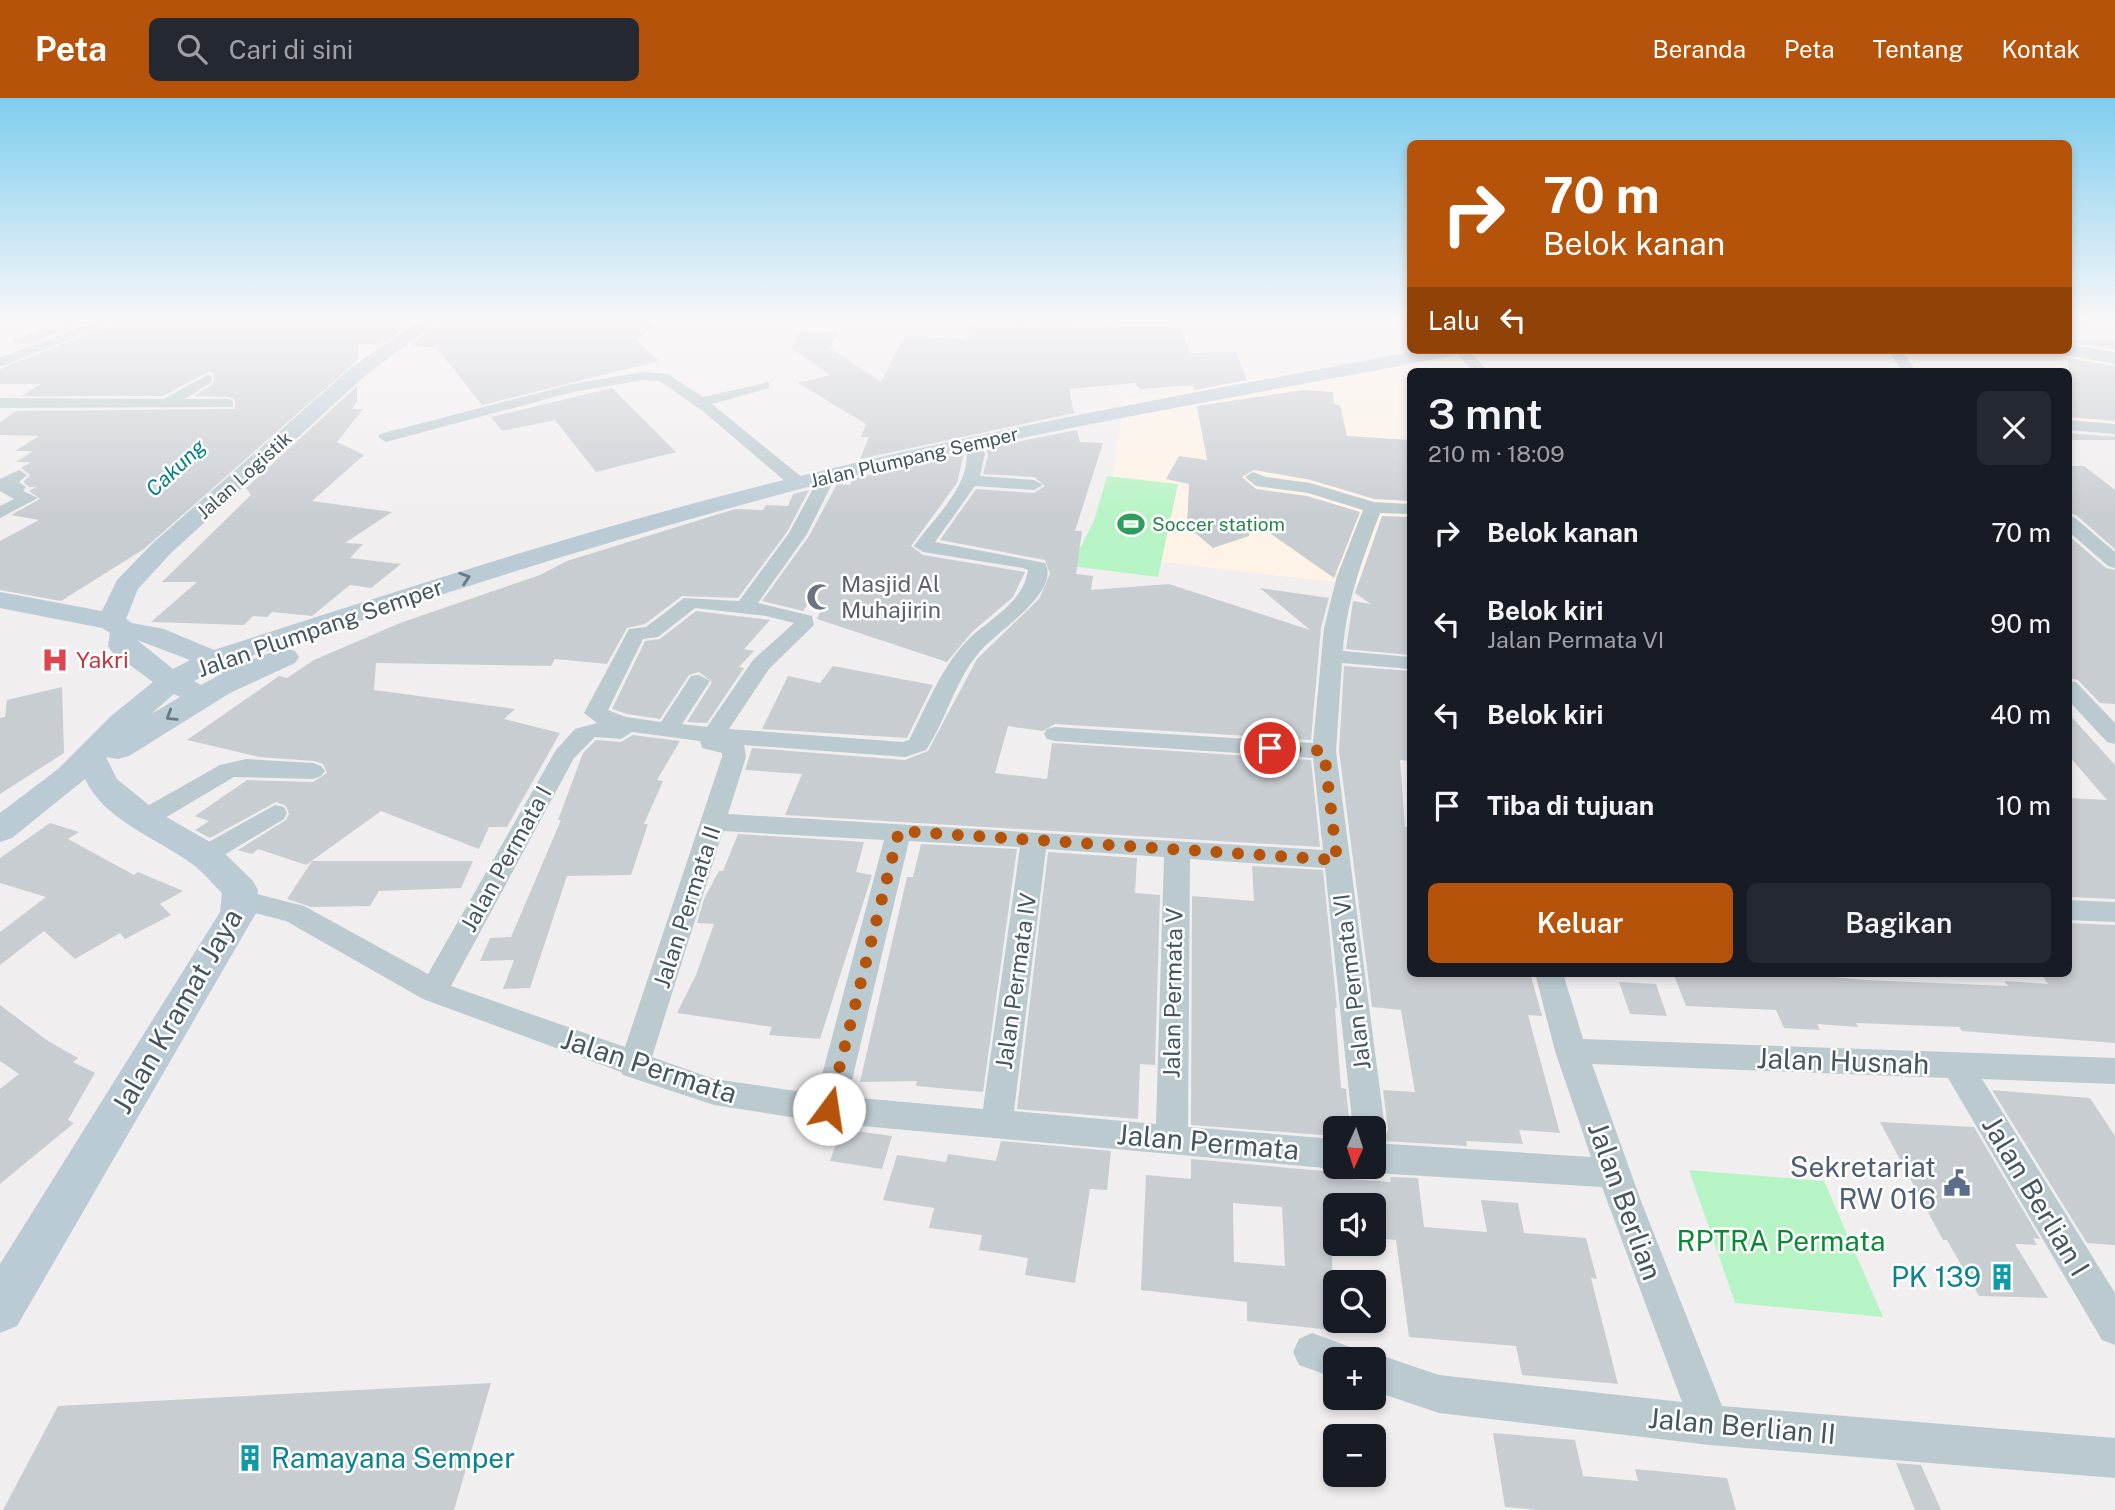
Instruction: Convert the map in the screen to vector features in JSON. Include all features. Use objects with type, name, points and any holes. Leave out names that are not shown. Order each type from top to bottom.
[{"type":"main road","name":"Jalan Logistik","points":[[117,625],[126,586],[162,548],[343,386]]},
{"type":"main road","name":"Jalan Plumpang Semper","points":[[84,765],[171,682],[214,659],[481,572],[547,556],[798,483],[973,442],[1265,386]]},
{"type":"main road","name":"Jalan Plumpang Semper","points":[[84,765],[244,674],[502,586],[547,556]]},
{"type":"main road","points":[[0,600],[155,635],[244,674]]},
{"type":"main road","points":[[117,625],[122,646],[171,682],[203,696]]},
{"type":"main road","points":[[0,829],[84,765]]},
{"type":"main road","name":"Jalan Kramat Jaya","points":[[0,1309],[231,925],[241,901],[240,890],[205,855],[144,819],[84,765]]},
{"type":"street","points":[[168,404],[196,386]]},
{"type":"street","points":[[386,437],[595,386]]},
{"type":"street","points":[[675,386],[798,483]]},
{"type":"street","points":[[698,402],[761,386]]},
{"type":"street","points":[[0,403],[228,404]]},
{"type":"street","points":[[2072,425],[2115,429]]},
{"type":"street","points":[[2091,427],[2115,445]]},
{"type":"street","points":[[828,476],[798,534],[744,608],[691,601],[651,633],[635,634],[594,711],[619,724],[667,730],[724,742],[905,750],[918,745],[968,652],[1009,618],[1026,598],[1038,572],[1038,567],[1026,563],[923,546],[969,480],[979,459],[973,442]]},
{"type":"street","points":[[0,513],[29,498],[14,493],[17,487],[1,486],[19,475]]},
{"type":"street","points":[[1253,477],[1262,482],[1310,488],[1373,507],[1407,509]]},
{"type":"street","points":[[969,480],[1034,485]]},
{"type":"street","name":"Jalan Permata VI","points":[[1367,1116],[1324,751],[1334,628],[1347,576],[1373,507]]},
{"type":"street","points":[[2076,534],[2115,562]]},
{"type":"street","name":"Jalan Permata II","points":[[634,1066],[715,822],[724,742],[761,665],[804,625],[805,620],[797,617],[744,608]]},
{"type":"street","points":[[1331,656],[1407,663]]},
{"type":"street","points":[[667,730],[699,681]]},
{"type":"street","points":[[2072,691],[2115,737]]},
{"type":"street","name":"Jalan Permata I","points":[[433,991],[564,755],[584,730],[595,728],[724,742]]},
{"type":"street","points":[[1055,734],[1324,751]]},
{"type":"street","points":[[144,819],[228,770],[246,767],[313,771]]},
{"type":"street","points":[[205,855],[275,813]]},
{"type":"street","points":[[715,822],[1034,839],[1337,860]]},
{"type":"street","points":[[829,1109],[899,831]]},
{"type":"street","name":"Jalan Permata IV","points":[[997,1123],[1034,839]]},
{"type":"street","name":"Jalan Permata V","points":[[1172,1138],[1177,848]]},
{"type":"street","name":"Jalan Permata","points":[[241,901],[294,914],[433,991],[634,1066],[713,1092],[829,1109],[1323,1153]]},
{"type":"street","points":[[2072,910],[2115,912]]},
{"type":"street","name":"Jalan Berlian","points":[[1550,977],[1570,1051],[1613,1173],[1710,1425]]},
{"type":"street","name":"Jalan Husnah","points":[[1570,1051],[2115,1071]]},
{"type":"street","name":"Jalan Berlian I","points":[[1957,1065],[2115,1327]]},
{"type":"street","points":[[1386,1159],[1613,1173]]},
{"type":"street","name":"Jalan Berlian II","points":[[1386,1376],[1439,1394],[1710,1425],[2115,1458]]},
{"type":"shaded area","points":[[1209,386],[1407,386],[1407,591],[1101,555],[1124,399]]},
{"type":"shaded area","points":[[2072,386],[2115,386],[2115,432],[2072,426]]},
{"type":"green space","name":"Soccer statiom","points":[[1107,476],[1178,484],[1158,577],[1071,566],[1094,521]]},
{"type":"green space","name":"RPTRA Permata","points":[[1689,1170],[1824,1181],[1883,1317],[1735,1303]]},
{"type":"building","points":[[38,386],[182,386],[163,396],[21,396]]},
{"type":"building","points":[[210,386],[329,386],[144,549],[61,601],[0,590],[0,541],[39,520],[11,515],[40,499],[29,491],[36,487],[29,487],[23,482],[30,475],[21,468],[31,462],[16,462],[33,451],[15,451],[39,436],[0,435],[0,422],[16,411],[235,409],[235,400],[229,397],[194,396]]},
{"type":"building","points":[[357,386],[357,401],[352,409],[363,409],[337,442],[364,455],[312,501],[392,512],[345,543],[363,544],[350,558],[401,564],[371,588],[350,585],[312,616],[272,612],[267,617],[253,616],[244,625],[151,622],[197,582],[162,582],[251,495],[246,488]]},
{"type":"building","points":[[467,386],[559,386],[482,405]]},
{"type":"building","points":[[803,386],[1103,386],[1069,389],[1074,413],[860,459],[869,437],[861,437],[866,424]]},
{"type":"building","points":[[1137,386],[1181,386],[1140,389]]},
{"type":"building","points":[[1193,386],[1216,386],[1194,390]]},
{"type":"building","points":[[2072,386],[2115,386],[2115,421],[2072,417]]},
{"type":"building","points":[[612,388],[676,452],[596,472],[555,420],[502,431],[491,417]]},
{"type":"building","points":[[1304,390],[1333,392],[1334,404],[1340,405],[1347,436],[1407,440],[1407,501],[1374,499],[1311,480],[1254,470],[1242,477],[1256,489],[1307,496],[1360,512],[1334,578],[1251,520],[1249,536],[1213,548],[1187,526],[1189,484],[1166,479],[1179,456],[1207,460],[1197,406]]},
{"type":"building","points":[[1077,430],[1080,442],[1103,443],[1075,531],[1082,531],[1076,574],[1093,576],[1091,590],[1169,584],[1310,630],[1260,588],[1329,598],[1321,628],[1311,740],[1055,724],[1043,731],[1008,726],[995,773],[1047,779],[1052,743],[1311,760],[1320,847],[785,815],[802,774],[745,770],[752,748],[905,760],[928,751],[977,659],[1039,599],[1050,574],[1045,560],[940,540],[976,489],[1034,493],[1045,486],[1034,477],[983,474],[988,455],[986,448]]},
{"type":"building","points":[[2072,433],[2115,437],[2115,440],[2072,440]]},
{"type":"building","points":[[964,453],[957,483],[911,546],[923,555],[1025,572],[1013,597],[972,632],[947,662],[817,619],[822,608],[811,600],[803,611],[762,601],[809,536],[837,484],[850,485],[852,479]]},
{"type":"building","points":[[2072,466],[2084,466],[2115,490],[2115,549],[2072,514]]},
{"type":"building","points":[[809,490],[787,532],[738,598],[682,596],[645,624],[627,628],[607,664],[555,659],[551,666],[376,663],[374,690],[515,709],[504,719],[560,733],[507,827],[489,827],[479,849],[381,811],[306,865],[258,849],[252,854],[238,850],[286,820],[289,814],[286,806],[276,802],[210,838],[195,830],[209,821],[195,816],[247,780],[313,782],[327,773],[323,764],[314,761],[259,757],[187,740],[279,676],[287,678],[314,660],[400,623],[540,575],[567,561],[735,509],[763,510],[766,505],[788,506],[793,494]]},
{"type":"building","points":[[1382,516],[1407,517],[1407,655],[1346,649],[1353,601],[1371,604],[1355,593]]},
{"type":"building","points":[[2072,538],[2106,568],[2115,570],[2115,704],[2100,703],[2078,680],[2072,679]]},
{"type":"building","points":[[696,611],[770,620],[744,649],[754,651],[739,667],[744,668],[707,723],[687,722],[712,682],[699,672],[689,675],[660,719],[612,709],[645,641],[660,639]]},
{"type":"building","points":[[833,666],[933,685],[907,738],[762,729],[788,676],[820,683]]},
{"type":"building","points":[[1344,666],[1407,671],[1407,761],[1400,760],[1407,827],[1407,977],[1531,977],[1542,1016],[1528,1015],[1560,1133],[1519,1130],[1523,1144],[1466,1141],[1467,1146],[1386,1141],[1388,1129],[1383,1090],[1415,1092],[1401,1010],[1372,1007],[1339,751]]},
{"type":"building","points":[[62,687],[64,753],[0,794],[0,718],[5,717],[7,700]]},
{"type":"building","points":[[2072,717],[2115,765],[2115,899],[2072,897],[2072,798],[2107,800],[2072,760]]},
{"type":"building","points":[[633,735],[680,741],[657,780],[663,781],[644,824],[648,824],[631,875],[567,876],[530,988],[503,989],[514,960],[480,961],[490,938],[511,937],[561,820],[558,820],[583,753],[596,740],[621,742]]},
{"type":"building","points":[[50,823],[79,832],[68,839],[134,875],[138,872],[183,891],[160,904],[171,915],[125,939],[120,933],[75,959],[44,931],[0,965],[0,932],[46,897],[0,883],[0,858]]},
{"type":"building","points":[[738,834],[864,842],[856,872],[872,875],[820,1039],[769,1035],[772,1027],[677,1013],[696,975],[714,924],[697,923],[704,899],[719,871],[723,871]]},
{"type":"building","points":[[921,844],[1017,849],[983,1092],[916,1086],[917,1081],[860,1082],[907,877],[913,877]]},
{"type":"building","points":[[1048,852],[1137,858],[1135,893],[1160,895],[1155,1065],[1140,1064],[1138,1119],[1017,1109]]},
{"type":"building","points":[[312,861],[473,861],[461,888],[379,891],[370,906],[311,907],[287,899]]},
{"type":"building","points":[[1252,866],[1323,870],[1337,1008],[1341,1088],[1346,1089],[1349,1116],[1323,1116],[1323,1135],[1191,1125],[1192,896],[1254,901]]},
{"type":"building","points":[[2072,923],[2115,925],[2115,1043],[1962,1031],[1959,1027],[1856,1023],[1858,1027],[1817,1024],[1820,1030],[1784,1028],[1776,1010],[1686,1006],[1675,977],[1833,977],[2008,986],[2004,981],[2048,984],[2044,977],[2072,977]]},
{"type":"building","points":[[1619,982],[1656,984],[1667,1016],[1630,1014]]},
{"type":"building","points":[[0,1005],[48,1041],[78,1058],[73,1062],[95,1073],[68,1120],[74,1123],[0,1184],[0,1089],[19,1074],[0,1061]]},
{"type":"building","points":[[1992,1090],[2090,1098],[2115,1136],[2115,1245],[2087,1243]]},
{"type":"building","name":"Sekretariat RW 016","points":[[1880,1122],[1974,1127],[2040,1239],[2033,1238],[2037,1245],[2015,1244],[2048,1298],[1979,1296],[1947,1240],[1943,1240]]},
{"type":"building","points":[[841,1129],[892,1136],[882,1169],[830,1161]]},
{"type":"building","points":[[1001,1141],[1111,1151],[1107,1190],[1090,1189],[1075,1283],[1025,1275],[1028,1258],[979,1250],[982,1235],[929,1228],[934,1208],[883,1200],[897,1155],[946,1162],[948,1154],[996,1161]]},
{"type":"building","points":[[1191,1159],[1323,1171],[1323,1180],[1391,1182],[1390,1177],[1418,1178],[1424,1227],[1487,1232],[1481,1200],[1518,1203],[1524,1233],[1586,1238],[1597,1279],[1591,1278],[1618,1384],[1522,1375],[1516,1346],[1409,1337],[1396,1240],[1386,1239],[1386,1193],[1323,1193],[1323,1256],[1332,1256],[1333,1270],[1323,1270],[1323,1329],[1247,1321],[1247,1302],[1141,1290],[1146,1175],[1191,1179]],"holes":[[[1233,1203],[1282,1207],[1285,1266],[1234,1262]]]},
{"type":"building","name":"Ramayana Semper","points":[[491,1383],[454,1510],[3,1510],[58,1406]]},
{"type":"building","points":[[1493,1433],[1575,1440],[1583,1476],[1638,1481],[1635,1469],[1727,1478],[1736,1510],[1539,1510],[1505,1507]]},
{"type":"building","points":[[1896,1463],[1921,1465],[1941,1510],[1915,1510]]},
{"type":"place","name":"Soccer statiom","points":[[1131,524]]},
{"type":"place","name":"Masjid Al Muhajirin","points":[[820,597]]},
{"type":"place","name":"Yakri","points":[[55,660]]},
{"type":"place","name":"Sekretariat RW 016","points":[[1957,1183]]},
{"type":"place","name":"PK 139","points":[[2002,1277]]},
{"type":"place","name":"Ramayana Semper","points":[[250,1458]]},
{"type":"route","points":[[829,1109],[899,831],[1337,860],[1324,751],[1270,748]]},
{"type":"water label","name":"Cakung","points":[[176,468]]}]
